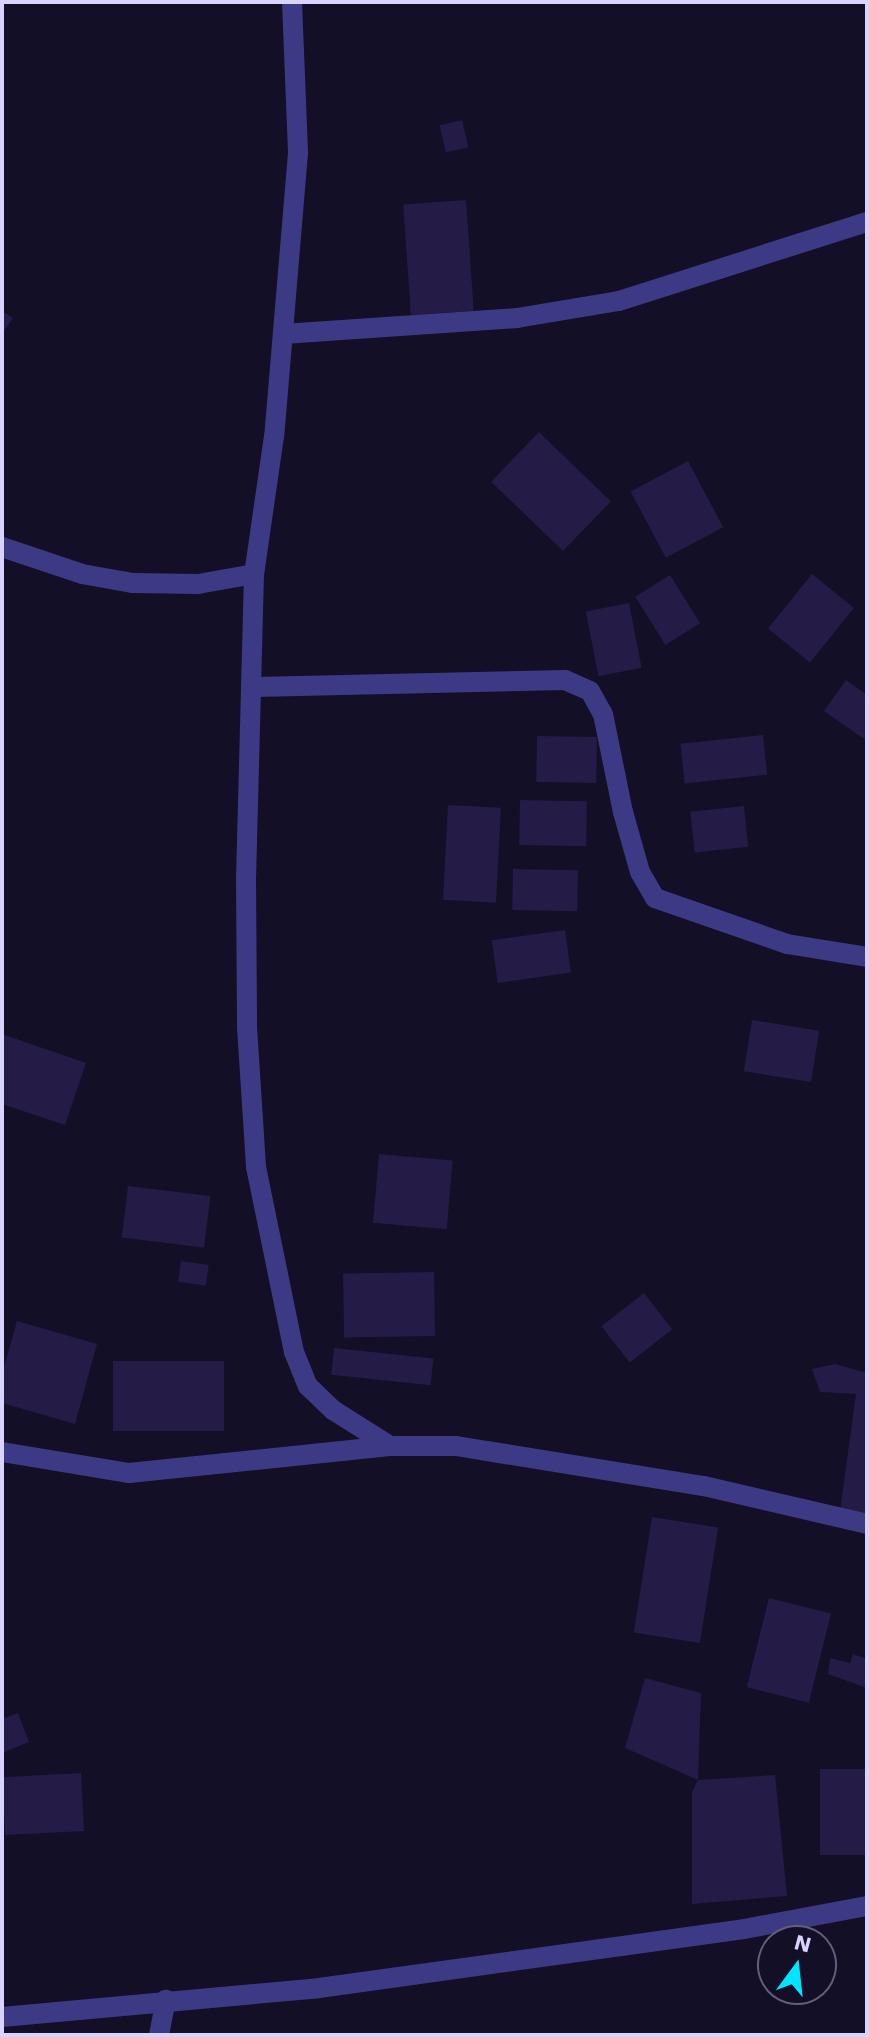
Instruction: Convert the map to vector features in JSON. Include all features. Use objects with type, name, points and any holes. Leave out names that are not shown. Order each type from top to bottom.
[{"type":"street","points":[[292,2],[298,153],[283,334],[254,574],[254,687],[246,876],[247,1027],[256,1167],[294,1352],[308,1386],[333,1410],[390,1446]]},
{"type":"street","points":[[283,334],[517,318],[619,301],[867,222]]},
{"type":"street","points":[[2,547],[82,574],[133,583],[198,584],[254,574]]},
{"type":"street","points":[[254,687],[565,680],[590,691],[603,714],[623,812],[640,872],[655,898],[787,944],[867,957]]},
{"type":"street","points":[[2,1452],[129,1473],[390,1446],[456,1446],[704,1486],[867,1524]]},
{"type":"street","points":[[2,2017],[319,1988],[744,1929],[867,1906]]},
{"type":"street","points":[[159,2035],[166,2000]]},
{"type":"building","points":[[462,120],[468,147],[446,152],[440,125]]},
{"type":"building","points":[[466,200],[474,311],[411,315],[403,204]]},
{"type":"building","points":[[2,311],[13,318],[2,334]]},
{"type":"building","points":[[539,432],[611,501],[563,551],[491,482]]},
{"type":"building","points":[[688,461],[723,527],[666,558],[631,492]]},
{"type":"building","points":[[812,574],[854,608],[810,662],[768,628]]},
{"type":"building","points":[[670,575],[700,623],[665,645],[635,597]]},
{"type":"building","points":[[629,603],[642,668],[598,676],[586,611]]},
{"type":"building","points":[[846,680],[867,695],[867,741],[824,711]]},
{"type":"building","points":[[763,735],[767,775],[685,783],[680,744]]},
{"type":"building","points":[[537,736],[597,737],[596,783],[536,782]]},
{"type":"building","points":[[520,800],[587,801],[586,846],[519,845]]},
{"type":"building","points":[[448,805],[501,808],[496,903],[443,900]]},
{"type":"building","points":[[744,806],[748,847],[695,852],[690,812]]},
{"type":"building","points":[[513,869],[578,870],[577,911],[512,910]]},
{"type":"building","points":[[565,930],[571,973],[498,983],[492,940]]},
{"type":"building","points":[[752,1020],[819,1031],[811,1082],[744,1071]]},
{"type":"building","points":[[2,1034],[86,1063],[65,1125],[2,1104]]},
{"type":"building","points":[[379,1154],[453,1160],[447,1229],[373,1223]]},
{"type":"building","points":[[128,1186],[210,1196],[204,1248],[122,1238]]},
{"type":"building","points":[[181,1261],[209,1265],[206,1286],[178,1282]]},
{"type":"building","points":[[434,1272],[435,1336],[344,1338],[343,1274]]},
{"type":"building","points":[[644,1293],[672,1329],[630,1362],[601,1326]]},
{"type":"building","points":[[17,1321],[97,1344],[75,1424],[2,1403],[2,1374]]},
{"type":"building","points":[[334,1348],[433,1358],[431,1385],[331,1375]]},
{"type":"building","points":[[113,1361],[224,1361],[224,1431],[113,1431]]},
{"type":"building","points":[[835,1364],[867,1373],[867,1517],[840,1511],[856,1394],[820,1392],[812,1369]]},
{"type":"building","points":[[652,1517],[718,1527],[700,1643],[634,1633]]},
{"type":"building","points":[[769,1598],[831,1613],[809,1703],[747,1687]]},
{"type":"building","points":[[853,1654],[867,1659],[867,1688],[828,1674],[830,1658],[850,1663]]},
{"type":"building","points":[[645,1678],[701,1693],[698,1780],[625,1748]]},
{"type":"building","points":[[18,1713],[29,1742],[2,1753],[2,1719]]},
{"type":"building","points":[[820,1769],[867,1769],[867,1855],[820,1855]]},
{"type":"building","points":[[81,1773],[84,1831],[5,1835],[2,1777]]},
{"type":"building","points":[[775,1775],[787,1896],[692,1904],[692,1792],[698,1780]]}]
